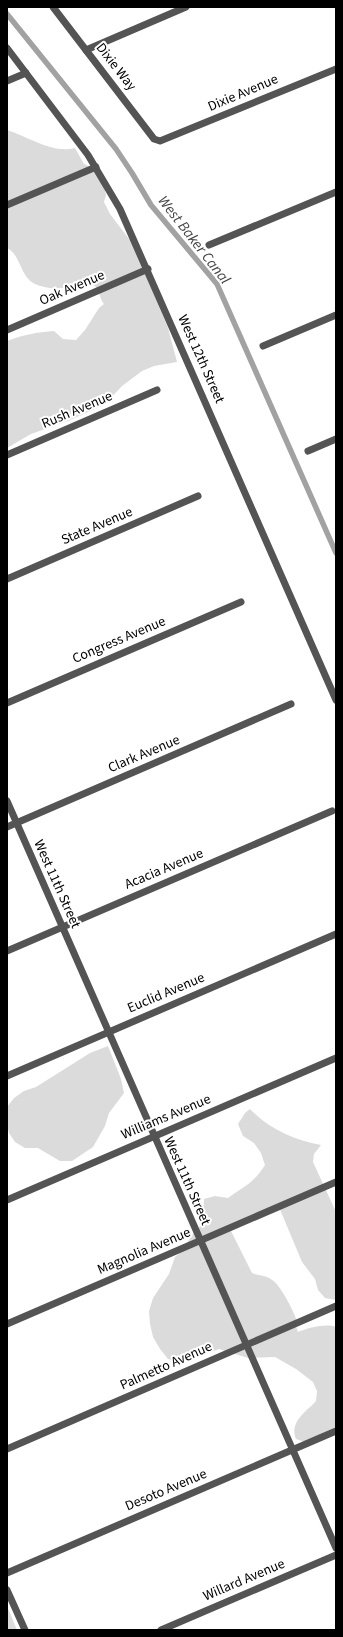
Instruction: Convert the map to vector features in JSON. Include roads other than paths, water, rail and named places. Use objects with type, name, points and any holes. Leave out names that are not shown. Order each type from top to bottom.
[{"type":"street","name":"Dixie Way","points":[[53,7],[154,138],[160,141]]},
{"type":"street","points":[[86,50],[186,7]]},
{"type":"street","name":"West 12th Street","points":[[7,48],[96,166],[120,209],[148,269],[336,700]]},
{"type":"street","name":"Dixie Avenue","points":[[160,141],[173,137],[336,69]]},
{"type":"street","points":[[7,81],[26,73]]},
{"type":"street","points":[[7,205],[96,166]]},
{"type":"street","points":[[209,244],[336,192]]},
{"type":"street","name":"Oak Avenue","points":[[7,330],[148,269]]},
{"type":"street","points":[[263,346],[336,316]]},
{"type":"street","name":"Rush Avenue","points":[[7,455],[157,390]]},
{"type":"street","points":[[308,451],[336,439]]},
{"type":"street","name":"State Avenue","points":[[7,579],[198,496]]},
{"type":"street","name":"Congress Avenue","points":[[7,703],[241,602]]},
{"type":"street","name":"Clark Avenue","points":[[7,827],[291,704]]},
{"type":"street","name":"West 11th Street","points":[[7,801],[336,1548]]},
{"type":"street","name":"Acacia Avenue","points":[[7,951],[332,811]]},
{"type":"street","name":"Euclid Avenue","points":[[7,1076],[336,934]]},
{"type":"street","name":"Williams Avenue","points":[[7,1200],[336,1058]]},
{"type":"street","name":"Magnolia Avenue","points":[[7,1324],[336,1182]]},
{"type":"street","name":"Palmetto Avenue","points":[[7,1449],[336,1306]]},
{"type":"street","name":"Desoto Avenue","points":[[7,1573],[336,1431]]},
{"type":"street","name":"Willard Avenue","points":[[161,1630],[336,1555]]},
{"type":"street","points":[[7,1590],[25,1630]]},
{"type":"waterway","name":"West Baker Canal","points":[[7,14],[116,149],[151,205],[217,284],[336,553]]}]
